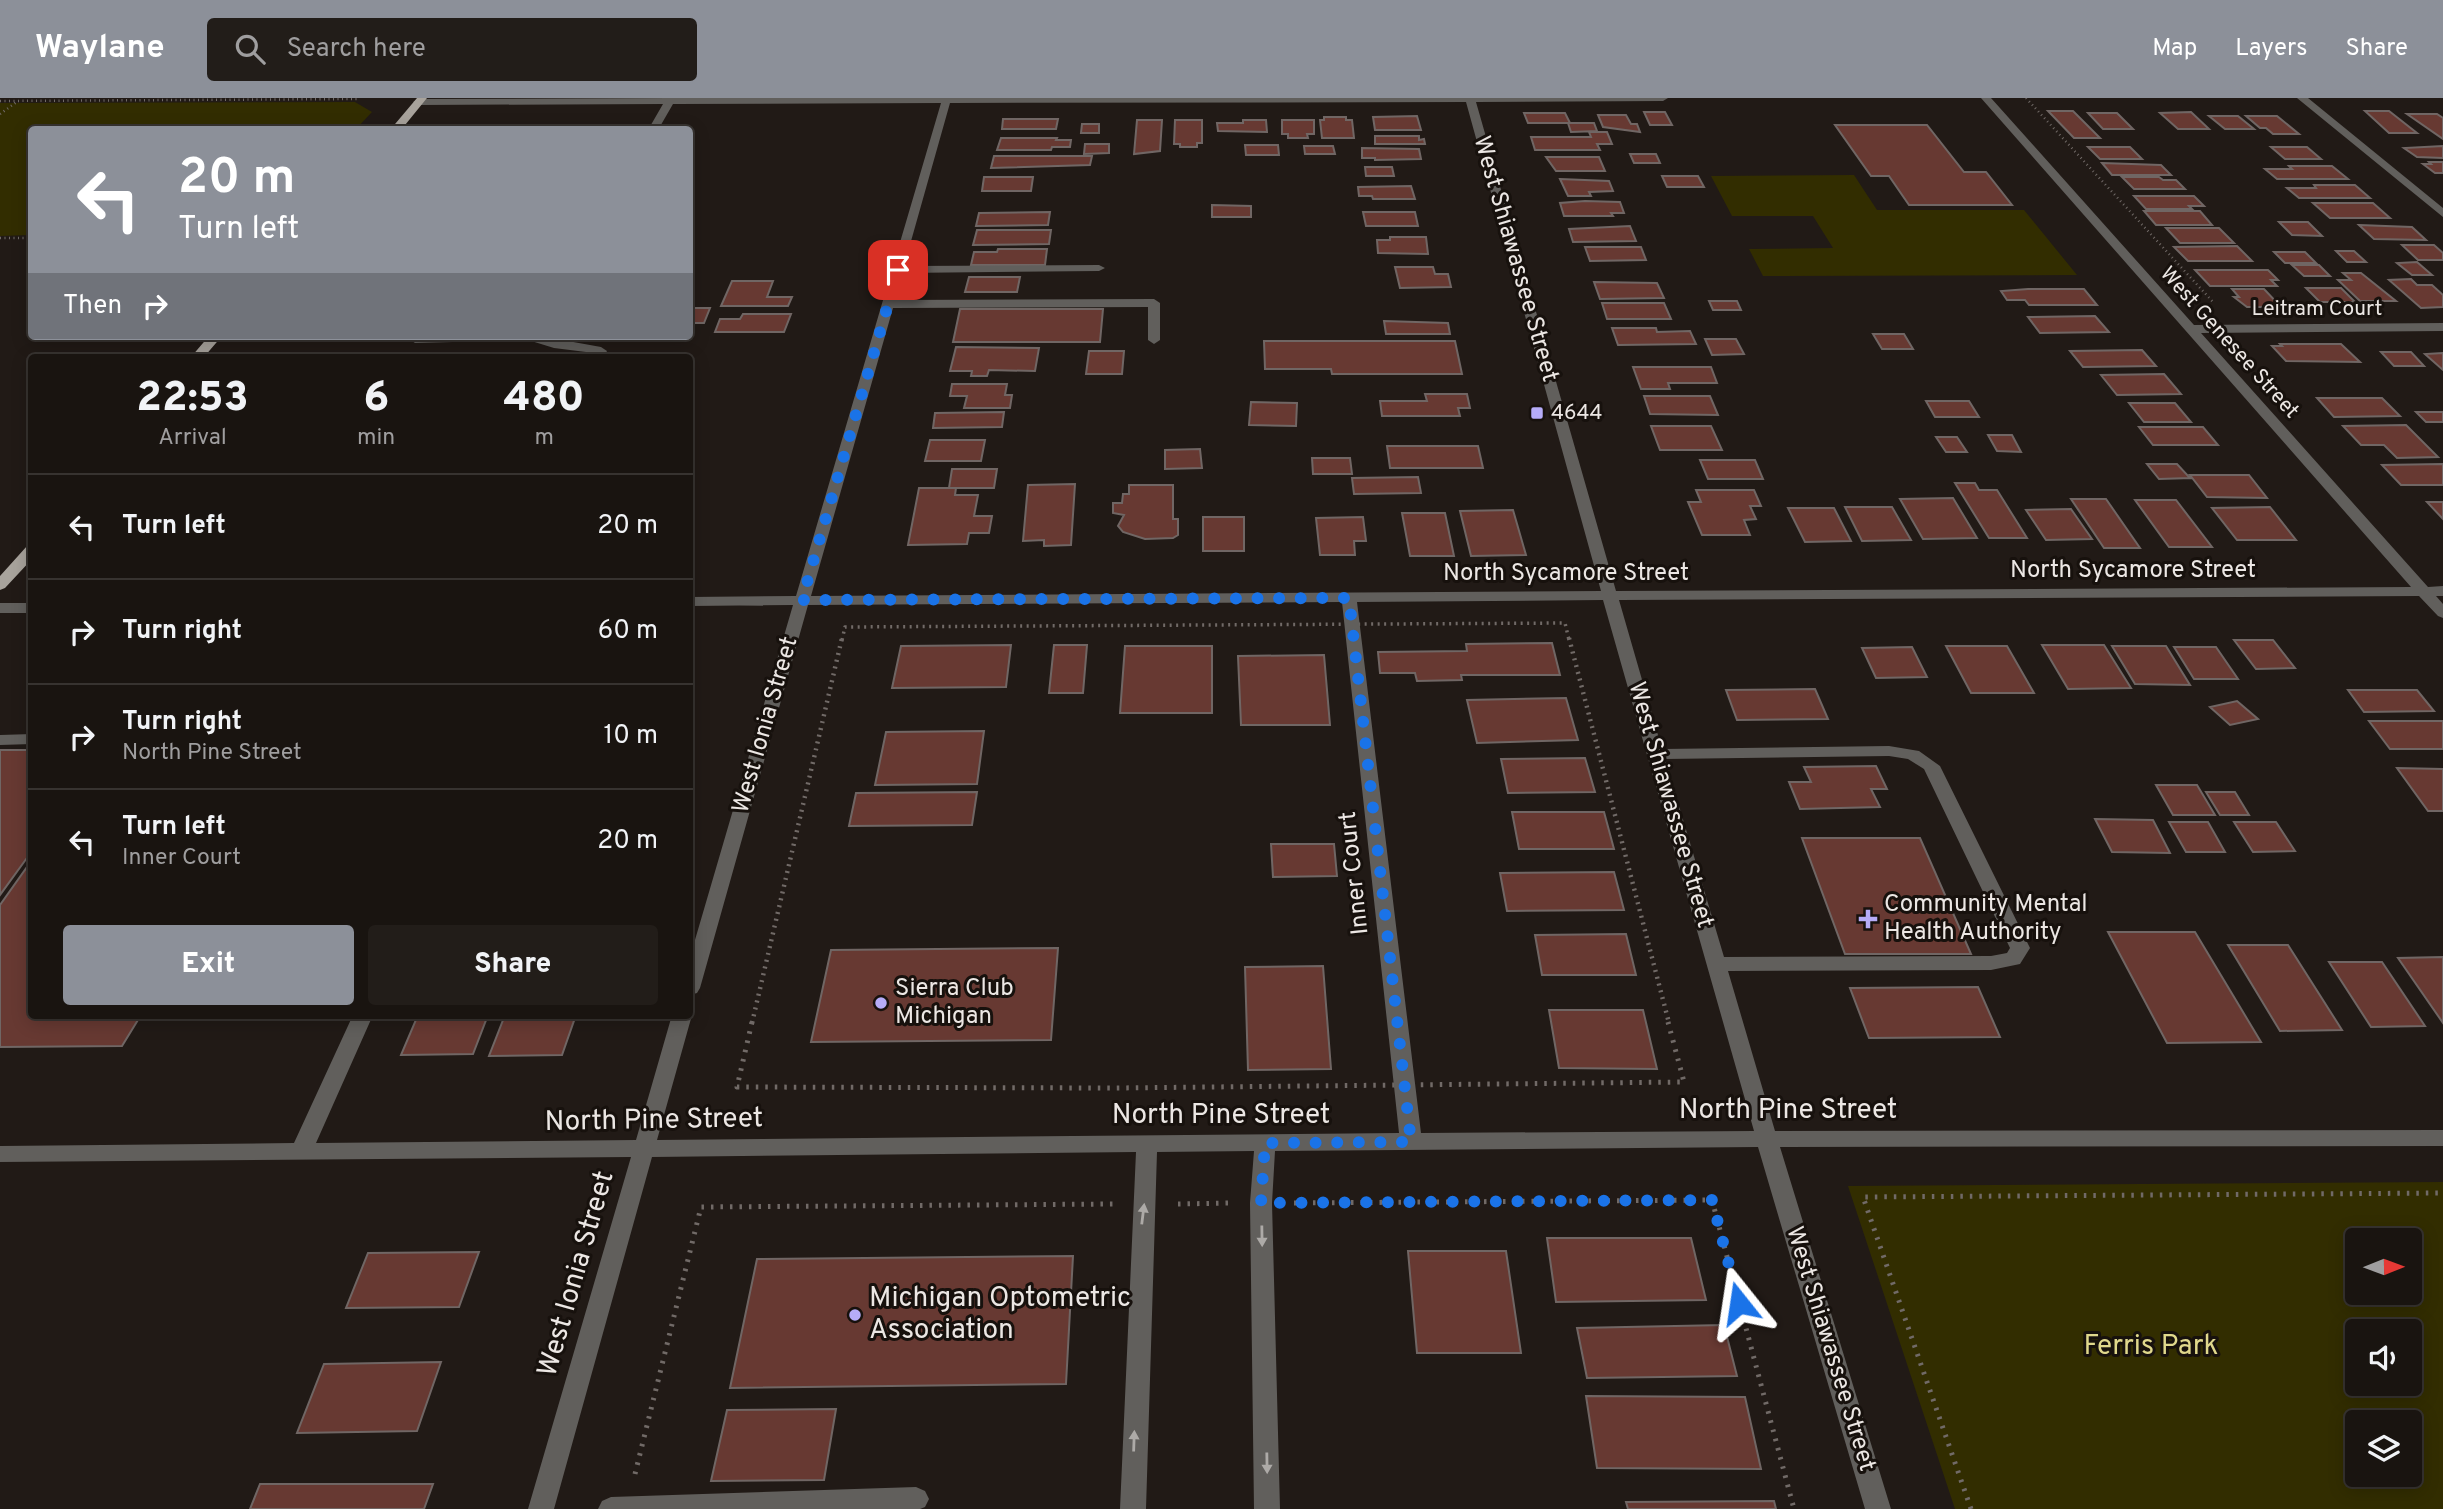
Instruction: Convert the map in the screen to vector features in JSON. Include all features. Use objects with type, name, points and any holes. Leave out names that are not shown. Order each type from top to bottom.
[{"type":"main road","points":[[398,126],[420,100]]},
{"type":"main road","points":[[200,354],[212,340]]},
{"type":"main road","points":[[0,585],[28,554]]},
{"type":"street","points":[[420,100],[1663,98]]},
{"type":"street","name":"West Genesee Street","points":[[1986,98],[2443,613]]},
{"type":"street","points":[[2302,98],[2443,214]]},
{"type":"street","name":"West Ionia Street","points":[[693,966],[698,929],[802,600],[947,99]]},
{"type":"street","name":"West Shiawassee Street","points":[[1470,99],[1716,964],[1878,1509]]},
{"type":"street","points":[[655,126],[670,101]]},
{"type":"street","points":[[898,270],[1098,268]]},
{"type":"street","points":[[888,303],[1154,303],[1154,340]]},
{"type":"street","name":"Leitram Court","points":[[2192,329],[2443,327]]},
{"type":"street","points":[[538,340],[601,351],[600,354]]},
{"type":"street","name":"North Sycamore Street","points":[[693,601],[2443,592]]},
{"type":"street","name":"Inner Court","points":[[1349,598],[1411,1142]]},
{"type":"street","points":[[0,608],[28,608]]},
{"type":"street","points":[[0,740],[28,740]]},
{"type":"street","points":[[1656,754],[1889,751],[1913,755],[1931,766],[2020,948],[2013,960],[1991,963],[1716,964]]},
{"type":"street","points":[[301,1152],[361,1019]]},
{"type":"street","name":"West Ionia Street","points":[[541,1509],[681,1019]]},
{"type":"street","name":"North Pine Street","points":[[0,1154],[1767,1139],[2443,1138]]},
{"type":"street","points":[[1265,1143],[1261,1203],[1267,1509]]},
{"type":"street","points":[[1133,1509],[1147,1144]]},
{"type":"street","points":[[611,1509],[916,1499]]},
{"type":"path","points":[[2026,98],[2237,328]]},
{"type":"path","points":[[0,114],[20,99]]},
{"type":"path","points":[[0,100],[358,99]]},
{"type":"path","points":[[0,238],[28,238]]},
{"type":"path","points":[[1565,623],[1684,1082],[737,1087],[845,627],[1352,624],[1565,623]]},
{"type":"path","points":[[1971,1509],[1863,1197],[2443,1193]]},
{"type":"path","points":[[627,1508],[701,1207],[1712,1200],[1794,1509]]},
{"type":"green space","points":[[355,102],[372,112],[359,126],[28,126],[28,235],[0,236],[0,103]]},
{"type":"green space","points":[[1854,175],[1877,210],[2024,210],[2077,275],[1763,276],[1749,249],[1833,248],[1813,216],[1732,216],[1711,176]]},
{"type":"green space","name":"Ferris Park","points":[[2443,1182],[2443,1509],[1955,1509],[1848,1186]]},
{"type":"building","points":[[2048,111],[2073,111],[2100,138],[2074,138]]},
{"type":"building","points":[[2365,111],[2389,111],[2417,133],[2389,133]]},
{"type":"building","points":[[1644,112],[1665,112],[1672,125],[1650,125]]},
{"type":"building","points":[[2191,112],[2209,129],[2178,129],[2160,113]]},
{"type":"building","points":[[1524,113],[1565,113],[1570,123],[1528,123]]},
{"type":"building","points":[[2088,113],[2117,113],[2133,129],[2103,129]]},
{"type":"building","points":[[2407,114],[2437,114],[2443,118],[2443,139]]},
{"type":"building","points":[[1598,115],[1626,115],[1631,124],[1637,124],[1640,132],[1603,127]]},
{"type":"building","points":[[1417,116],[1421,130],[1375,130],[1373,117]]},
{"type":"building","points":[[2209,116],[2238,116],[2254,129],[2225,129]]},
{"type":"building","points":[[2246,116],[2277,116],[2299,134],[2273,134],[2266,128],[2260,128]]},
{"type":"building","points":[[1324,117],[1346,117],[1346,120],[1352,120],[1354,138],[1322,138],[1320,120],[1324,120]]},
{"type":"building","points":[[1003,119],[1058,119],[1056,129],[1002,129]]},
{"type":"building","points":[[1137,120],[1162,120],[1160,151],[1134,154]]},
{"type":"building","points":[[1175,120],[1202,120],[1202,143],[1197,143],[1197,147],[1180,147],[1180,144],[1174,144]]},
{"type":"building","points":[[1243,120],[1266,120],[1267,132],[1218,131],[1217,123],[1243,123]]},
{"type":"building","points":[[1282,120],[1314,120],[1314,134],[1307,134],[1308,138],[1288,138],[1288,134],[1282,134]]},
{"type":"building","points":[[1568,123],[1594,123],[1597,131],[1571,132]]},
{"type":"building","points":[[1082,124],[1099,124],[1099,133],[1081,133]]},
{"type":"building","points":[[1835,125],[1927,125],[1964,172],[1986,172],[2012,205],[1909,205],[1889,176],[1871,176]]},
{"type":"building","points":[[1589,132],[1607,132],[1612,144],[1597,144],[1600,150],[1535,150],[1531,137],[1591,137]]},
{"type":"building","points":[[1375,136],[1419,136],[1419,140],[1424,139],[1425,144],[1375,144]]},
{"type":"building","points":[[1001,138],[1071,140],[1070,147],[1052,147],[1051,150],[997,150]]},
{"type":"building","points":[[1085,144],[1109,144],[1109,153],[1084,154]]},
{"type":"building","points":[[1245,145],[1278,145],[1279,155],[1246,155]]},
{"type":"building","points":[[1304,146],[1333,146],[1335,154],[1305,154]]},
{"type":"building","points":[[2443,146],[2443,158],[2417,157],[2404,148]]},
{"type":"building","points":[[2088,147],[2130,147],[2142,159],[2100,159]]},
{"type":"building","points":[[2271,147],[2307,147],[2321,159],[2285,159]]},
{"type":"building","points":[[1362,148],[1419,149],[1421,159],[1362,158]]},
{"type":"building","points":[[1630,154],[1656,154],[1660,163],[1634,163]]},
{"type":"building","points":[[994,156],[1092,156],[1090,165],[991,168]]},
{"type":"building","points":[[1546,157],[1599,157],[1605,171],[1556,171]]},
{"type":"building","points":[[2429,162],[2443,162],[2443,173],[2435,173],[2423,164],[2431,164]]},
{"type":"building","points":[[2102,163],[2161,165],[2171,175],[2112,175]]},
{"type":"building","points":[[2289,166],[2332,166],[2348,179],[2277,179],[2265,169],[2292,169]]},
{"type":"building","points":[[1365,167],[1392,167],[1394,176],[1366,176]]},
{"type":"building","points":[[1662,176],[1698,176],[1704,187],[1667,187]]},
{"type":"building","points":[[984,177],[1033,177],[1031,191],[982,191]]},
{"type":"building","points":[[2122,177],[2176,180],[2185,189],[2134,189]]},
{"type":"building","points":[[1560,179],[1609,181],[1613,191],[1589,192],[1591,196],[1568,196]]},
{"type":"building","points":[[2314,185],[2355,185],[2370,198],[2299,198],[2287,188],[2316,188]]},
{"type":"building","points":[[1411,186],[1415,199],[1373,199],[1372,196],[1359,196],[1358,187]]},
{"type":"building","points":[[2134,196],[2194,196],[2204,206],[2189,206],[2192,209],[2146,209]]},
{"type":"building","points":[[1620,202],[1624,213],[1611,213],[1613,216],[1564,216],[1560,203]]},
{"type":"building","points":[[2313,203],[2373,203],[2390,218],[2330,218]]},
{"type":"building","points":[[1212,205],[1251,206],[1251,217],[1212,217]]},
{"type":"building","points":[[2144,211],[2200,211],[2212,225],[2156,225]]},
{"type":"building","points":[[1050,212],[1048,225],[976,226],[979,213]]},
{"type":"building","points":[[1363,212],[1415,212],[1418,226],[1366,226]]},
{"type":"building","points":[[2279,222],[2308,222],[2322,236],[2292,235]]},
{"type":"building","points":[[2359,225],[2412,227],[2426,240],[2374,239]]},
{"type":"building","points":[[1630,226],[1636,241],[1573,242],[1569,229]]},
{"type":"building","points":[[2166,228],[2219,228],[2234,243],[2180,243]]},
{"type":"building","points":[[977,230],[1051,230],[1049,244],[973,245]]},
{"type":"building","points":[[1390,237],[1426,237],[1428,254],[1378,253],[1377,240],[1390,240]]},
{"type":"building","points":[[2402,245],[2434,245],[2443,253],[2443,260],[2418,260]]},
{"type":"building","points":[[2237,246],[2252,261],[2188,261],[2174,247]]},
{"type":"building","points":[[1585,247],[1641,247],[1646,260],[1590,261]]},
{"type":"building","points":[[998,249],[1047,249],[1045,265],[971,265],[974,252],[997,252]]},
{"type":"building","points":[[2336,251],[2354,251],[2366,262],[2347,262]]},
{"type":"building","points":[[2274,252],[2305,252],[2316,263],[2285,263]]},
{"type":"building","points":[[2417,262],[2432,275],[2412,275],[2397,263]]},
{"type":"building","points":[[2292,265],[2319,265],[2330,276],[2304,276]]},
{"type":"building","points":[[1395,267],[1433,267],[1435,274],[1448,274],[1451,287],[1400,288]]},
{"type":"building","points":[[2195,270],[2268,270],[2278,280],[2271,280],[2277,286],[2210,286]]},
{"type":"building","points":[[2343,273],[2361,273],[2396,301],[2360,301],[2338,280],[2351,280]]},
{"type":"building","points":[[969,277],[1020,277],[1017,292],[965,292]]},
{"type":"building","points":[[2411,279],[2417,285],[2432,285],[2443,295],[2443,307],[2421,308],[2389,280]]},
{"type":"building","points":[[732,281],[773,281],[767,297],[792,297],[788,306],[721,306]]},
{"type":"building","points":[[1594,282],[1657,283],[1664,298],[1600,299]]},
{"type":"building","points":[[2306,288],[2341,288],[2355,302],[2320,302]]},
{"type":"building","points":[[2084,289],[2097,305],[2029,305],[2025,300],[2007,300],[2001,291]]},
{"type":"building","points":[[2232,289],[2264,289],[2281,307],[2247,307],[2234,297],[2239,297]]},
{"type":"building","points":[[1709,301],[1737,301],[1741,310],[1713,310]]},
{"type":"building","points":[[1602,303],[1664,303],[1671,319],[1607,319]]},
{"type":"building","points":[[693,308],[710,308],[704,323],[693,323]]},
{"type":"building","points":[[960,309],[1103,309],[1100,342],[953,342]]},
{"type":"building","points":[[743,314],[791,314],[784,332],[715,332],[720,319],[740,319]]},
{"type":"building","points":[[2095,316],[2109,332],[2040,333],[2028,317]]},
{"type":"building","points":[[1384,321],[1448,323],[1450,334],[1386,334]]},
{"type":"building","points":[[1612,328],[1656,328],[1657,332],[1690,331],[1696,344],[1618,345]]},
{"type":"building","points":[[1873,334],[1904,334],[1913,349],[1882,349]]},
{"type":"building","points":[[1705,339],[1736,339],[1744,354],[1712,355]]},
{"type":"building","points":[[1264,341],[1455,341],[1462,374],[1332,374],[1331,369],[1265,369]]},
{"type":"building","points":[[2280,344],[2341,344],[2360,362],[2286,361],[2272,346],[2282,346]]},
{"type":"building","points":[[956,347],[1039,348],[1035,371],[989,370],[987,376],[971,376],[972,371],[950,371]]},
{"type":"building","points":[[2142,350],[2156,366],[2083,367],[2070,351]]},
{"type":"building","points":[[1089,351],[1124,351],[1122,374],[1086,374]]},
{"type":"building","points":[[2381,352],[2411,352],[2424,366],[2394,366]]},
{"type":"building","points":[[2443,353],[2443,370],[2425,354]]},
{"type":"building","points":[[1633,367],[1711,367],[1717,383],[1668,383],[1670,389],[1641,389]]},
{"type":"building","points":[[2164,374],[2181,394],[2117,395],[2101,375]]},
{"type":"building","points":[[952,384],[1007,384],[1005,395],[1012,395],[1010,408],[964,408],[967,396],[950,396]]},
{"type":"building","points":[[1425,394],[1467,394],[1470,408],[1458,408],[1460,416],[1382,416],[1380,401],[1427,401]]},
{"type":"building","points":[[1644,396],[1710,396],[1718,415],[1650,414]]},
{"type":"building","points":[[2317,398],[2382,398],[2400,416],[2334,417]]},
{"type":"building","points":[[1926,401],[1969,401],[1979,417],[1935,417]]},
{"type":"building","points":[[1251,402],[1297,403],[1296,426],[1249,425]]},
{"type":"building","points":[[2129,403],[2175,403],[2191,422],[2144,422]]},
{"type":"building","points":[[1004,412],[1002,427],[933,428],[935,413]]},
{"type":"building","points":[[2416,412],[2443,412],[2443,422],[2426,422]]},
{"type":"building","points":[[2406,425],[2438,457],[2397,458],[2384,445],[2361,445],[2343,426]]},
{"type":"building","points":[[1651,426],[1711,426],[1722,450],[1660,450]]},
{"type":"building","points":[[2139,427],[2203,427],[2218,445],[2153,445]]},
{"type":"building","points":[[1988,435],[2012,435],[2021,452],[1997,451]]},
{"type":"building","points":[[1936,437],[1957,437],[1967,452],[1946,452]]},
{"type":"building","points":[[930,440],[985,440],[981,461],[925,461]]},
{"type":"building","points":[[1387,446],[1478,446],[1483,468],[1390,468]]},
{"type":"building","points":[[1200,449],[1202,468],[1165,469],[1165,450]]},
{"type":"building","points":[[1312,458],[1350,458],[1352,474],[1313,474]]},
{"type":"building","points":[[1700,460],[1755,460],[1763,479],[1708,479]]},
{"type":"building","points":[[2147,464],[2177,464],[2190,478],[2159,479]]},
{"type":"building","points":[[2443,464],[2443,485],[2401,485],[2382,465]]},
{"type":"building","points":[[952,469],[997,469],[994,488],[949,488]]},
{"type":"building","points":[[2190,475],[2249,475],[2267,498],[2207,497]]},
{"type":"building","points":[[1418,477],[1421,493],[1354,494],[1352,478]]},
{"type":"building","points":[[1955,483],[1975,483],[1979,490],[1997,490],[2027,538],[1989,538]]},
{"type":"building","points":[[1075,484],[1071,545],[1044,546],[1044,540],[1023,541],[1028,485]]},
{"type":"building","points":[[1129,485],[1173,485],[1173,519],[1178,519],[1178,535],[1173,538],[1145,539],[1123,532],[1118,526],[1124,515],[1113,513],[1113,503],[1122,503],[1123,494],[1129,494]]},
{"type":"building","points":[[919,488],[956,488],[955,495],[978,495],[974,516],[992,516],[989,533],[969,533],[967,544],[908,545]]},
{"type":"building","points":[[1696,490],[1754,490],[1761,506],[1750,506],[1756,519],[1744,520],[1750,535],[1702,535],[1688,502],[1701,502]]},
{"type":"building","points":[[1953,498],[1977,538],[1923,539],[1900,499]]},
{"type":"building","points":[[2071,499],[2106,499],[2140,548],[2104,548]]},
{"type":"building","points":[[2135,500],[2176,500],[2212,547],[2169,547]]},
{"type":"building","points":[[2427,502],[2443,502],[2443,519]]},
{"type":"building","points":[[1845,507],[1892,507],[1911,540],[1862,541]]},
{"type":"building","points":[[2270,507],[2296,540],[2237,540],[2212,508]]},
{"type":"building","points":[[1788,508],[1834,508],[1851,541],[1805,542]]},
{"type":"building","points":[[2071,509],[2092,539],[2046,540],[2026,510]]},
{"type":"building","points":[[1513,510],[1526,555],[1471,556],[1460,511]]},
{"type":"building","points":[[1402,513],[1445,513],[1454,556],[1410,556]]},
{"type":"building","points":[[1203,517],[1244,517],[1244,551],[1203,551]]},
{"type":"building","points":[[1363,517],[1366,541],[1354,541],[1355,555],[1320,555],[1316,518]]},
{"type":"building","points":[[2234,640],[2273,640],[2295,668],[2256,669]]},
{"type":"building","points":[[1552,643],[1560,675],[1461,675],[1462,680],[1417,681],[1415,673],[1380,673],[1378,652],[1467,651],[1466,644]]},
{"type":"building","points":[[1011,645],[1006,687],[892,688],[901,646]]},
{"type":"building","points":[[1054,645],[1087,645],[1083,693],[1049,693]]},
{"type":"building","points":[[2042,645],[2104,645],[2131,688],[2068,689]]},
{"type":"building","points":[[1125,646],[1212,646],[1212,713],[1120,713]]},
{"type":"building","points":[[1946,646],[2007,646],[2034,693],[1971,693]]},
{"type":"building","points":[[2112,646],[2166,646],[2190,685],[2135,684]]},
{"type":"building","points":[[1912,647],[1927,677],[1876,678],[1862,648]]},
{"type":"building","points":[[2174,647],[2216,647],[2238,679],[2194,679]]},
{"type":"building","points":[[1324,655],[1330,725],[1241,725],[1238,656]]},
{"type":"building","points":[[1815,689],[1828,719],[1737,720],[1726,690]]},
{"type":"building","points":[[2348,690],[2417,690],[2434,711],[2364,712]]},
{"type":"building","points":[[1566,698],[1578,740],[1477,743],[1467,700]]},
{"type":"building","points":[[2237,701],[2258,719],[2230,725],[2210,707]]},
{"type":"building","points":[[2369,721],[2443,721],[2443,749],[2390,749]]},
{"type":"building","points":[[984,731],[977,784],[875,785],[886,732]]},
{"type":"building","points":[[0,750],[28,750],[28,856],[0,895]]},
{"type":"building","points":[[1585,758],[1595,792],[1508,793],[1501,759]]},
{"type":"building","points":[[1876,766],[1887,789],[1871,789],[1880,807],[1800,809],[1789,782],[1811,782],[1804,767]]},
{"type":"building","points":[[2397,768],[2443,769],[2443,811],[2428,811]]},
{"type":"building","points":[[2156,785],[2197,785],[2215,815],[2173,815]]},
{"type":"building","points":[[977,792],[972,825],[849,826],[856,793]]},
{"type":"building","points":[[2206,792],[2235,792],[2249,815],[2220,815]]},
{"type":"building","points":[[1512,812],[1604,812],[1614,849],[1519,849]]},
{"type":"building","points":[[2095,819],[2153,820],[2170,853],[2112,852]]},
{"type":"building","points":[[2169,822],[2208,822],[2225,852],[2186,852]]},
{"type":"building","points":[[2234,822],[2276,822],[2295,851],[2253,852]]},
{"type":"building","points":[[1802,838],[1920,838],[1971,954],[1845,954]]},
{"type":"building","points":[[1271,844],[1334,844],[1337,876],[1273,877]]},
{"type":"building","points":[[28,866],[28,1019],[139,1019],[122,1046],[0,1047],[0,905]]},
{"type":"building","points":[[1614,872],[1624,910],[1507,911],[1500,873]]},
{"type":"building","points":[[2108,932],[2195,932],[2261,1042],[2167,1043]]},
{"type":"building","points":[[1626,934],[1636,975],[1542,975],[1535,935]]},
{"type":"building","points":[[2228,945],[2288,945],[2342,1030],[2280,1031]]},
{"type":"building","points":[[1058,948],[1051,1040],[811,1042],[831,950]]},
{"type":"building","points":[[2443,957],[2443,1023],[2398,958]]},
{"type":"building","points":[[2329,962],[2382,962],[2425,1026],[2371,1027]]},
{"type":"building","points":[[1323,966],[1331,1069],[1248,1070],[1245,967]]},
{"type":"building","points":[[1978,987],[2000,1037],[1869,1038],[1850,988]]},
{"type":"building","points":[[1549,1010],[1643,1010],[1657,1069],[1559,1068]]},
{"type":"building","points":[[416,1019],[486,1019],[473,1054],[401,1055]]},
{"type":"building","points":[[503,1019],[575,1019],[562,1055],[489,1056]]},
{"type":"building","points":[[1547,1238],[1691,1238],[1706,1300],[1556,1302]]},
{"type":"building","points":[[1408,1251],[1506,1251],[1521,1353],[1417,1353]]},
{"type":"building","points":[[479,1252],[459,1307],[346,1308],[368,1253]]},
{"type":"building","points":[[1073,1256],[1066,1384],[730,1388],[757,1259]]},
{"type":"building","points":[[1724,1325],[1737,1376],[1587,1378],[1577,1328]]},
{"type":"building","points":[[441,1362],[417,1431],[297,1433],[324,1364]]},
{"type":"building","points":[[1586,1396],[1745,1397],[1761,1469],[1597,1468]]},
{"type":"building","points":[[836,1409],[824,1480],[711,1481],[727,1410]]},
{"type":"building","points":[[260,1484],[433,1484],[424,1509],[250,1509]]},
{"type":"building","points":[[1774,1501],[1776,1509],[1628,1509],[1626,1502]]},
{"type":"place","name":"4644","points":[[1537,413]]},
{"type":"place","name":"Community Mental Health Authority","points":[[1868,919]]},
{"type":"place","name":"Sierra Club Michigan","points":[[881,1003]]},
{"type":"place","name":"Michigan Optometric Association","points":[[855,1315]]},
{"type":"route","points":[[898,270],[802,600],[1349,598],[1411,1142],[1265,1143],[1261,1203],[1712,1200],[1739,1303]]}]
